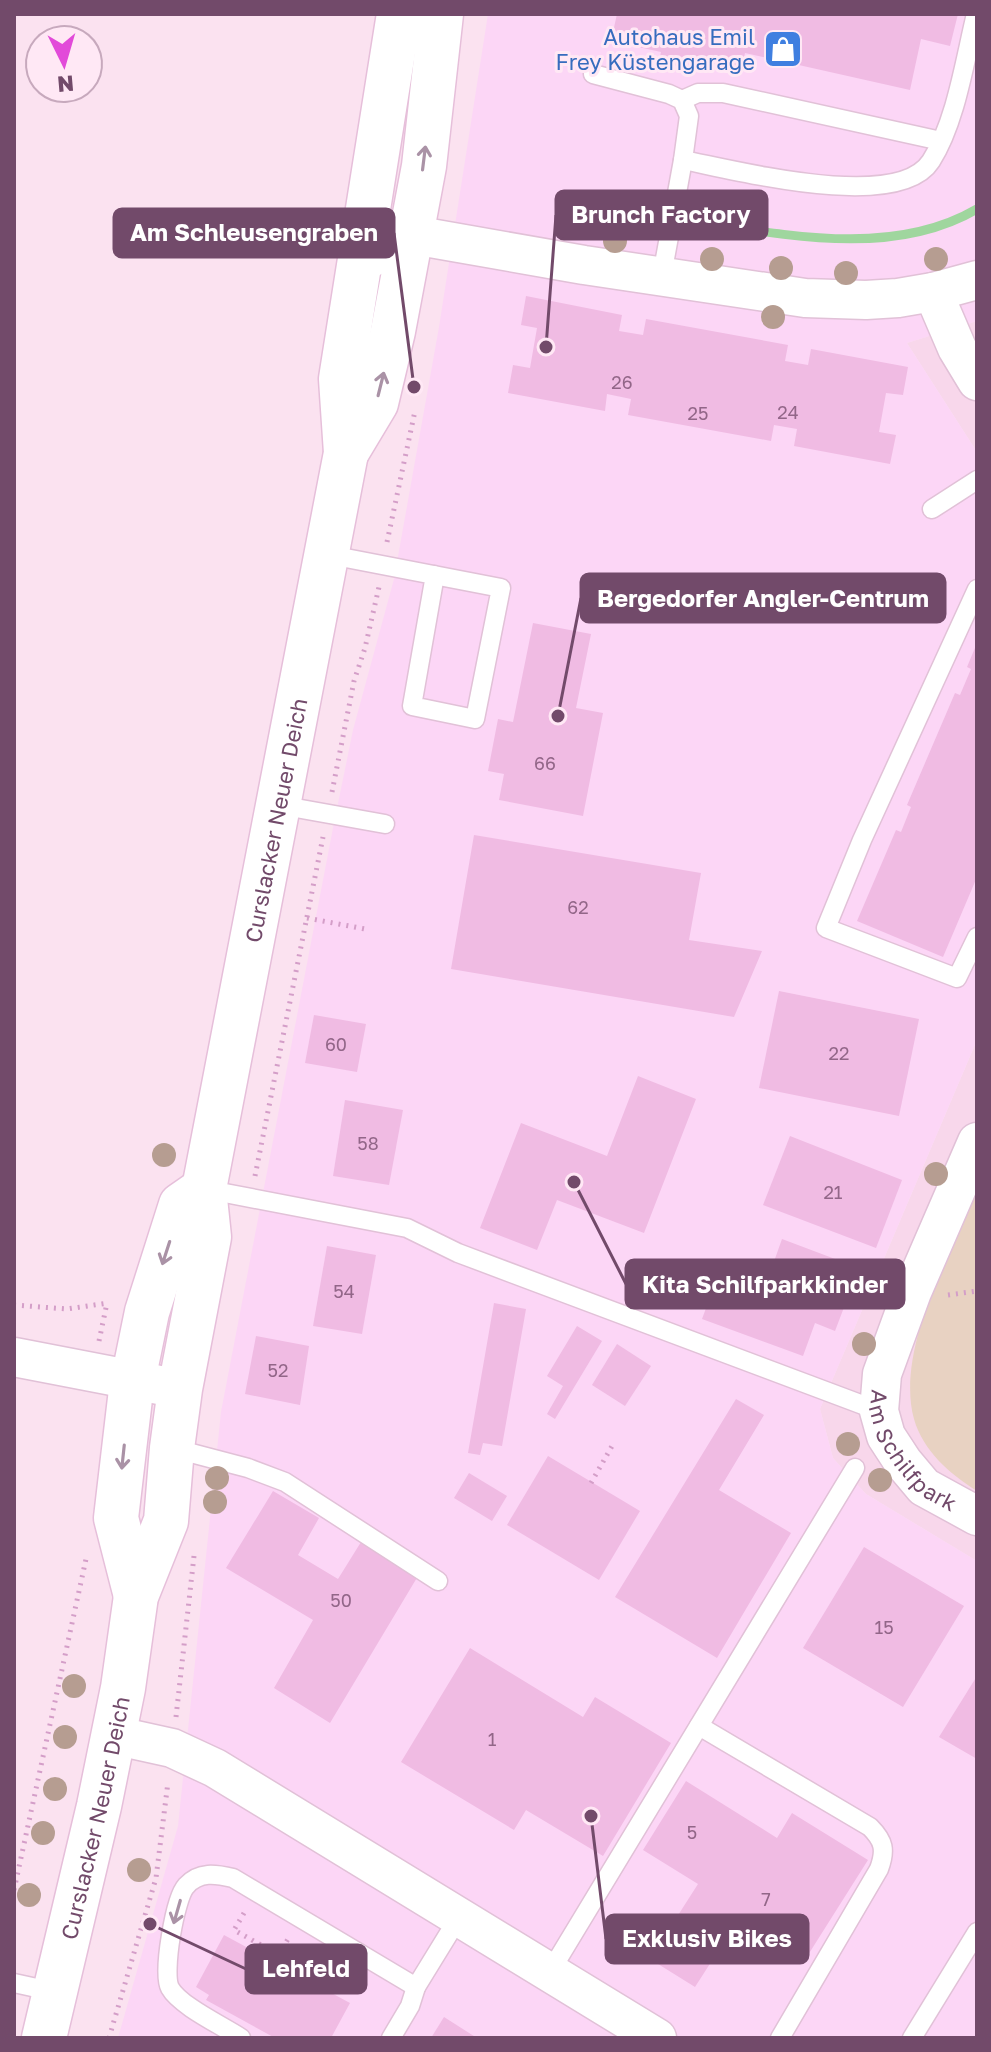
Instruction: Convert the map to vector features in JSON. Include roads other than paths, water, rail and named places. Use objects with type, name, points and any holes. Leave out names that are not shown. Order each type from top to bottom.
[{"type":"main road","name":"Curslacker Neuer Deich","points":[[43,2015],[99,1806],[136,1596],[166,1521],[180,1389],[209,1237],[204,1189],[346,453],[341,379],[399,14]]},
{"type":"main road","name":"Curslacker Neuer Deich","points":[[346,453],[376,403],[413,235],[441,14]]},
{"type":"main road","name":"Curslacker Neuer Deich","points":[[136,1596],[116,1518],[133,1380],[147,1312],[181,1205],[204,1189]]},
{"type":"street","points":[[374,180],[413,235]]},
{"type":"street","points":[[360,264],[413,235],[779,295],[836,300],[866,300],[933,292],[977,280]]},
{"type":"street","points":[[933,292],[957,348],[977,381]]},
{"type":"street","name":"Am Schilfpark","points":[[977,1142],[912,1292],[882,1374],[879,1411],[886,1436],[924,1487],[977,1516]]},
{"type":"street","points":[[14,1357],[180,1389]]},
{"type":"street","points":[[113,1735],[172,1748],[205,1763],[550,1972],[633,2032]]},
{"type":"lane","points":[[683,160],[802,183],[890,185],[915,176],[930,163],[941,141],[953,107],[976,14]]},
{"type":"lane","points":[[593,74],[669,94],[682,100],[689,116],[662,275]]},
{"type":"lane","points":[[682,100],[698,93],[723,93],[941,141]]},
{"type":"lane","points":[[932,509],[977,480]]},
{"type":"lane","points":[[325,554],[435,575],[501,588],[475,719],[412,706],[435,575]]},
{"type":"lane","points":[[977,589],[862,840],[826,928],[957,978],[977,937]]},
{"type":"lane","points":[[279,805],[385,824]]},
{"type":"lane","points":[[204,1189],[407,1228],[458,1253],[879,1411]]},
{"type":"lane","points":[[172,1448],[248,1468],[285,1482],[438,1581]]},
{"type":"lane","points":[[550,1972],[855,1468]]},
{"type":"lane","points":[[699,1726],[870,1827],[882,1839],[884,1854],[879,1869],[780,2038]]},
{"type":"lane","points":[[241,2038],[176,1996],[166,1979],[173,1928],[184,1888],[203,1875],[233,1878],[416,1987]]},
{"type":"lane","points":[[391,2038],[410,2006],[416,1987],[459,1917]]},
{"type":"lane","points":[[912,2038],[977,1932]]},
{"type":"waterway","points":[[570,200],[640,212]]},
{"type":"waterway","points":[[701,222],[806,237],[877,238],[945,224],[977,209]]},
{"type":"place","name":"Autohaus Emil Frey Küstengarage","points":[[783,49]]},
{"type":"place","name":"Brunch Factory","points":[[546,347]]},
{"type":"place","name":"Am Schleusengraben","points":[[414,387]]},
{"type":"place","name":"Bergedorfer Angler-Centrum","points":[[558,716]]},
{"type":"place","name":"Kita Schilfparkkinder","points":[[574,1182]]},
{"type":"place","name":"Exklusiv Bikes","points":[[591,1816]]},
{"type":"place","name":"Lehfeld","points":[[150,1924]]}]
